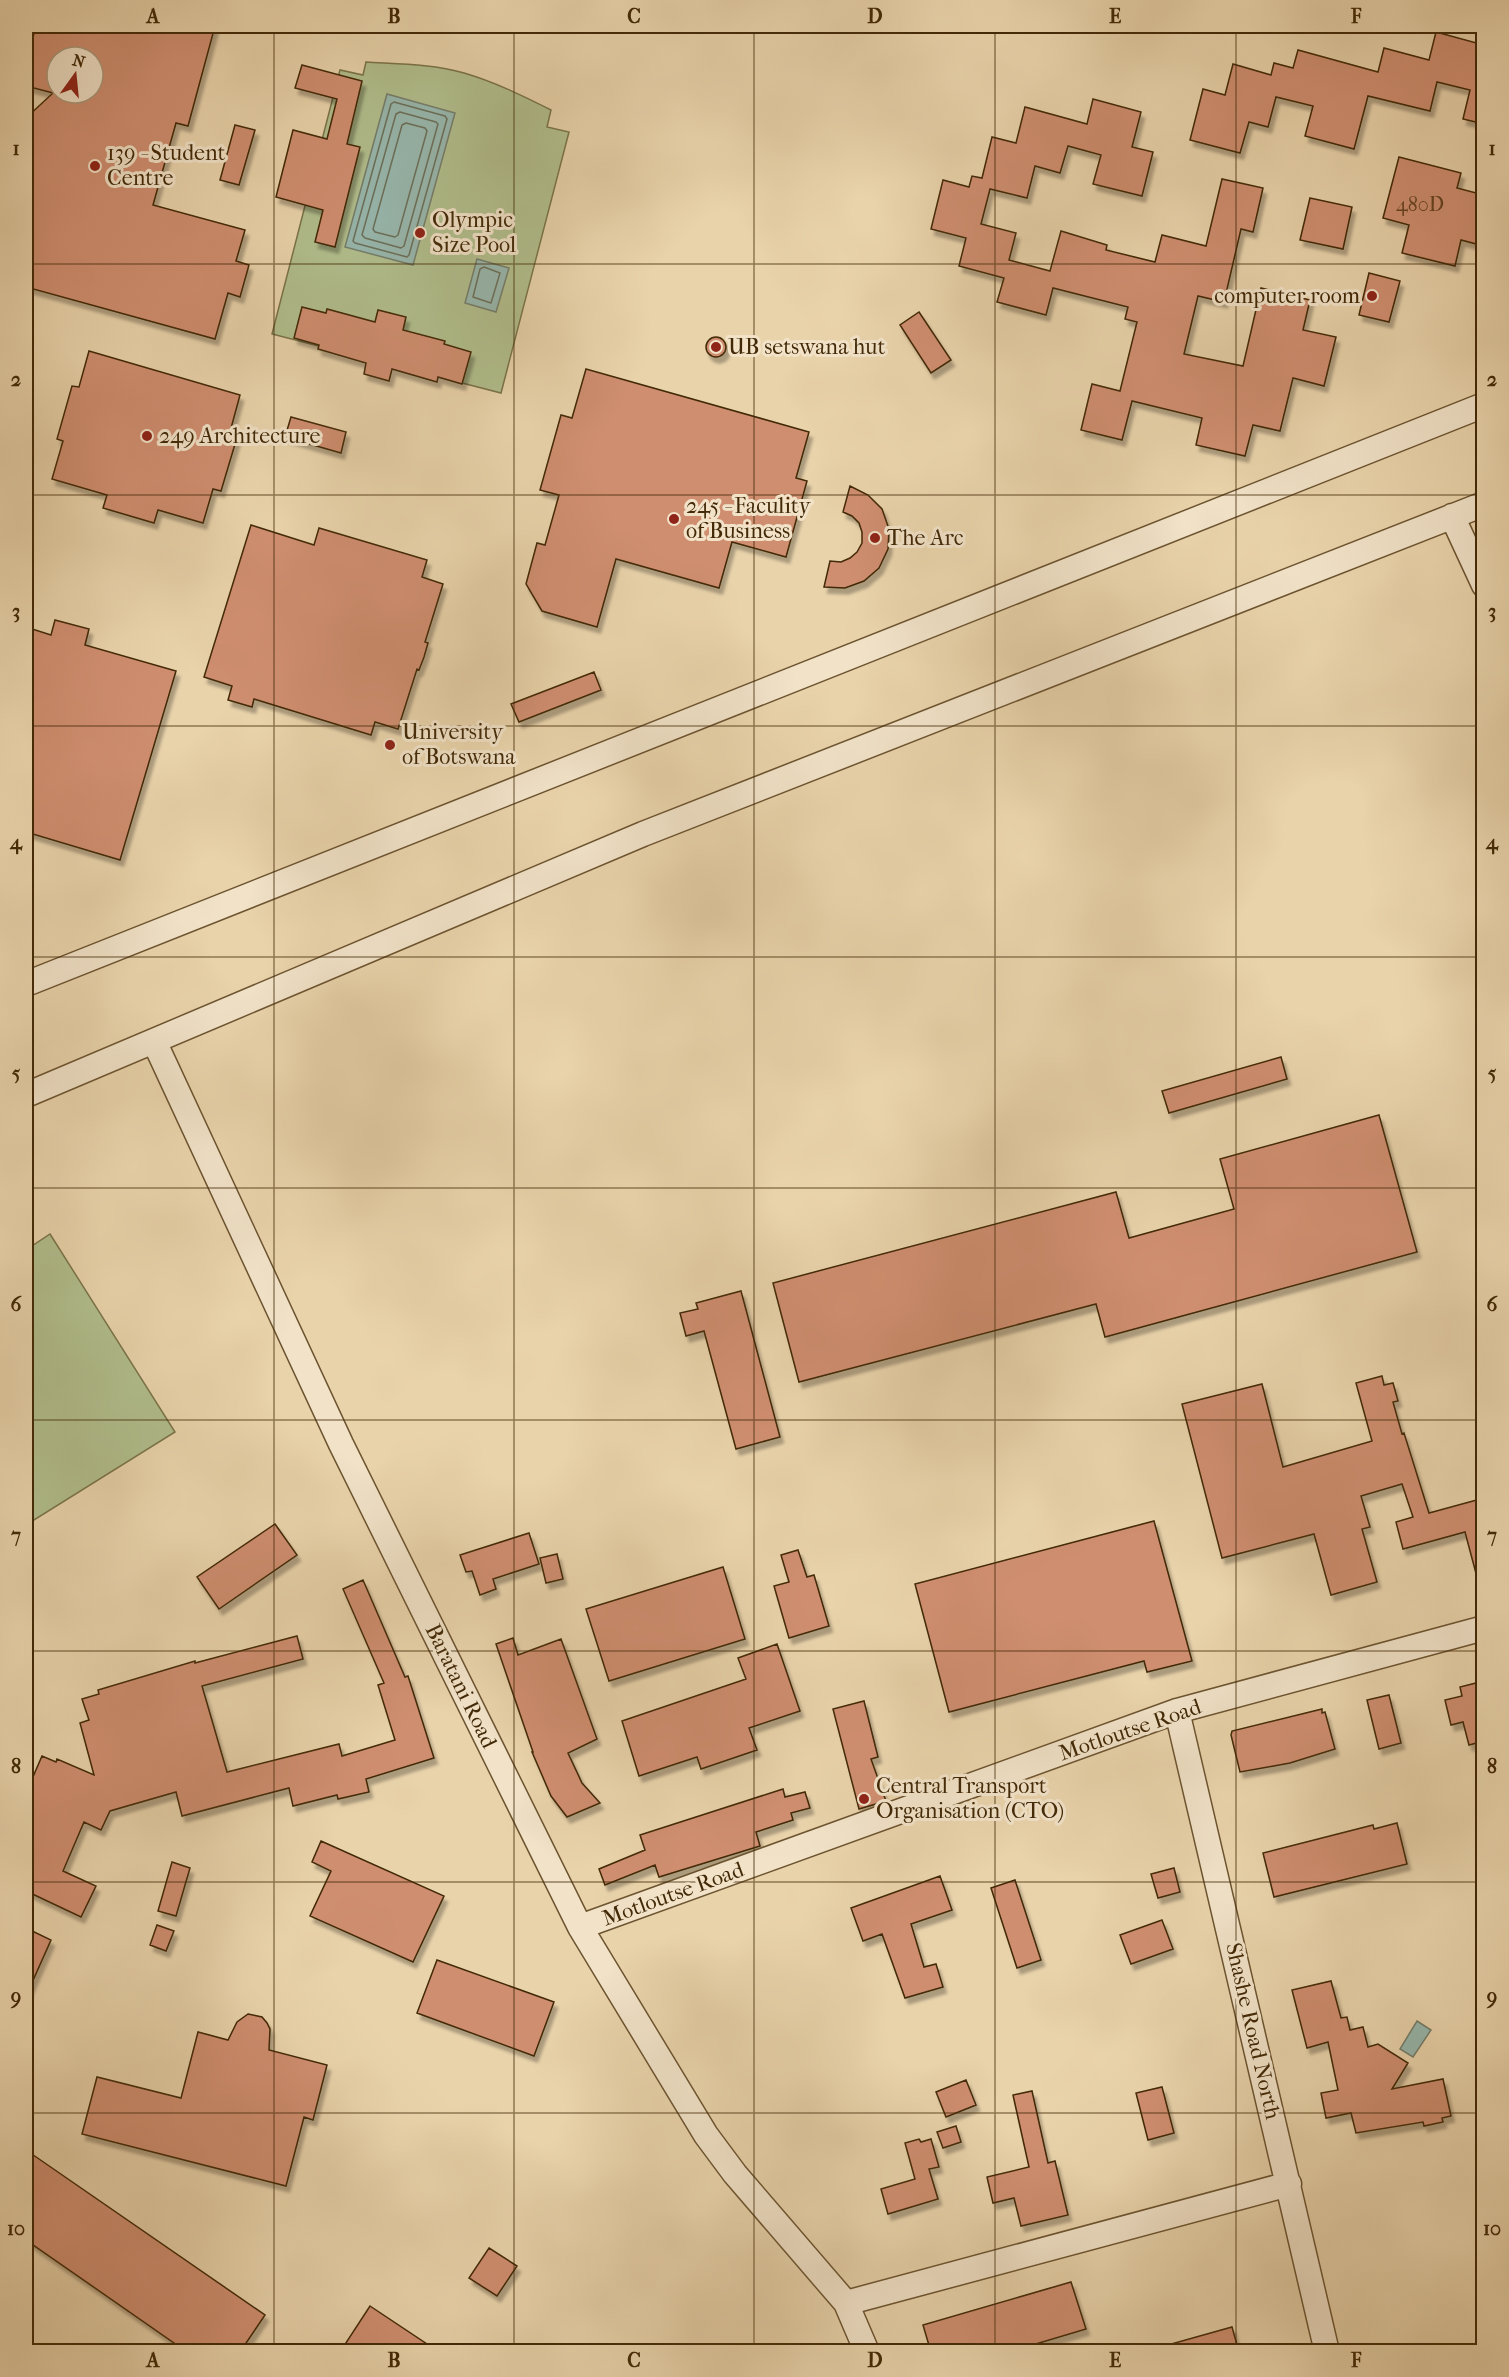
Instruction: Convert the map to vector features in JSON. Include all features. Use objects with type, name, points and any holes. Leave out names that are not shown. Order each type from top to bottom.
[{"type":"street","points":[[26,984],[1484,405]]},
{"type":"street","points":[[26,1095],[643,834],[1484,504]]},
{"type":"street","points":[[1452,516],[1484,585]]},
{"type":"street","name":"Baratani Road","points":[[154,1041],[341,1444],[580,1927],[706,2135],[735,2174],[846,2303],[867,2352]]},
{"type":"street","name":"Motloutse Road","points":[[580,1927],[1177,1711],[1484,1628]]},
{"type":"street","name":"Shashe Road North","points":[[1177,1711],[1327,2352]]},
{"type":"street","points":[[846,2303],[1289,2184]]},
{"type":"green space","name":"Olympic Size Pool","points":[[366,62],[428,66],[475,77],[551,110],[547,127],[569,132],[501,393],[272,334],[340,70],[363,75]]},
{"type":"green space","points":[[50,1234],[175,1432],[26,1525],[26,1250]]},
{"type":"water","points":[[387,94],[455,113],[413,265],[345,247]]},
{"type":"water","points":[[477,259],[509,268],[496,312],[465,303]]},
{"type":"water","points":[[1417,2021],[1431,2030],[1413,2057],[1400,2049]]},
{"type":"building","name":"139 - Student Centre","points":[[36,26],[215,26],[188,126],[176,123],[153,205],[245,230],[236,261],[249,265],[240,297],[228,293],[215,339],[26,287],[26,118],[45,100],[45,105],[105,105],[105,45],[45,45],[45,91],[26,86],[26,63]]},
{"type":"building","points":[[1436,32],[1484,45],[1484,124],[1463,119],[1470,90],[1437,82],[1430,111],[1368,96],[1354,149],[1305,136],[1313,106],[1276,97],[1268,127],[1249,122],[1240,153],[1190,140],[1203,89],[1225,95],[1233,64],[1271,75],[1274,63],[1293,68],[1298,50],[1378,72],[1384,48],[1429,60]]},
{"type":"building","points":[[302,65],[362,81],[347,144],[360,147],[335,247],[315,242],[323,210],[276,197],[293,130],[327,139],[337,99],[295,88]]},
{"type":"building","points":[[1093,99],[1141,112],[1132,147],[1153,152],[1142,196],[1093,184],[1101,155],[1068,146],[1060,173],[1035,166],[1027,198],[990,189],[981,224],[1016,233],[1009,260],[1050,271],[1061,231],[1107,245],[1106,250],[1155,262],[1162,235],[1206,246],[1222,179],[1263,188],[1253,232],[1241,229],[1224,302],[1198,296],[1184,354],[1243,366],[1261,288],[1310,300],[1303,330],[1336,337],[1324,386],[1293,378],[1280,431],[1253,425],[1245,456],[1196,445],[1202,418],[1132,401],[1122,440],[1081,430],[1092,384],[1120,391],[1137,322],[1125,319],[1128,307],[1053,288],[1046,315],[997,302],[1004,278],[959,266],[966,238],[931,229],[943,180],[969,187],[972,176],[982,178],[992,137],[1016,143],[1025,107],[1087,124]]},
{"type":"building","points":[[235,125],[255,130],[239,185],[220,180]]},
{"type":"building","points":[[1399,157],[1461,173],[1457,188],[1484,195],[1484,246],[1461,240],[1455,266],[1402,253],[1409,225],[1383,218]]},
{"type":"building","points":[[1310,198],[1352,207],[1343,249],[1300,240]]},
{"type":"building","name":"computer room","points":[[1369,273],[1400,281],[1389,322],[1359,315]]},
{"type":"building","points":[[302,307],[326,313],[327,309],[375,322],[378,310],[406,317],[403,330],[445,341],[444,344],[471,352],[462,384],[438,377],[437,382],[392,369],[389,381],[364,374],[366,363],[318,349],[319,345],[294,338]]},
{"type":"building","points":[[919,312],[951,360],[931,373],[900,325]]},
{"type":"building","name":"UB setswana hut","points":[[716,337],[723,340],[726,347],[723,354],[716,357],[709,354],[706,347],[709,340]]},
{"type":"building","name":"249 Architecture","points":[[89,351],[240,395],[230,432],[238,434],[221,491],[213,489],[203,523],[158,510],[154,523],[103,508],[107,495],[52,479],[63,441],[57,439],[72,386],[79,387]]},
{"type":"building","name":"245 - Faculity of Business","points":[[586,369],[809,432],[796,478],[807,481],[786,557],[732,542],[719,588],[616,559],[597,627],[542,611],[526,584],[537,543],[545,545],[559,495],[540,490],[561,415],[572,418]]},
{"type":"building","points":[[291,417],[346,432],[341,453],[285,437]]},
{"type":"building","name":"The Arc","points":[[850,486],[868,495],[882,509],[889,529],[888,549],[879,568],[864,581],[845,588],[824,587],[830,561],[841,562],[850,558],[862,543],[859,523],[852,516],[843,512]]},
{"type":"building","points":[[251,525],[314,545],[319,528],[427,560],[422,577],[443,584],[425,642],[428,643],[424,657],[419,670],[417,669],[398,729],[375,722],[371,735],[254,699],[252,707],[228,700],[232,686],[204,677]]},
{"type":"building","points":[[55,620],[89,629],[85,645],[176,671],[120,860],[26,832],[26,627],[51,635]]},
{"type":"building","points":[[594,672],[601,690],[519,722],[511,704]]},
{"type":"building","points":[[1281,1057],[1287,1079],[1169,1113],[1162,1091]]},
{"type":"building","points":[[1379,1115],[1417,1252],[1105,1337],[1096,1304],[799,1382],[773,1283],[1116,1192],[1129,1238],[1234,1209],[1220,1159]]},
{"type":"building","points":[[741,1291],[780,1437],[736,1449],[704,1331],[686,1336],[680,1313],[698,1309],[696,1303]]},
{"type":"building","points":[[1382,1376],[1384,1385],[1393,1383],[1398,1401],[1393,1402],[1429,1513],[1484,1498],[1484,1580],[1478,1581],[1465,1532],[1403,1549],[1396,1522],[1413,1517],[1402,1484],[1361,1496],[1370,1527],[1362,1529],[1377,1582],[1331,1595],[1314,1534],[1222,1558],[1182,1404],[1262,1384],[1283,1467],[1372,1441],[1356,1383]]},
{"type":"building","points":[[1154,1521],[1192,1661],[1147,1672],[1144,1661],[949,1712],[915,1584]]},
{"type":"building","points":[[275,1524],[297,1555],[219,1609],[197,1577]]},
{"type":"building","points":[[529,1533],[539,1564],[493,1579],[496,1589],[480,1595],[472,1571],[466,1572],[460,1555]]},
{"type":"building","points":[[798,1550],[807,1577],[814,1575],[829,1626],[789,1638],[774,1586],[789,1582],[781,1555]]},
{"type":"building","points":[[557,1554],[563,1579],[546,1583],[540,1558]]},
{"type":"building","points":[[723,1567],[745,1639],[609,1681],[586,1609]]},
{"type":"building","points":[[363,1580],[405,1677],[408,1676],[434,1758],[366,1779],[369,1792],[338,1799],[337,1795],[293,1806],[289,1788],[182,1816],[176,1792],[110,1811],[101,1830],[84,1822],[63,1871],[96,1886],[81,1917],[26,1891],[26,1793],[42,1756],[56,1762],[57,1759],[94,1775],[80,1723],[89,1720],[82,1699],[99,1694],[98,1690],[195,1661],[195,1663],[297,1636],[303,1659],[202,1686],[227,1772],[339,1744],[342,1756],[395,1740],[378,1685],[384,1683],[343,1589]]},
{"type":"building","points":[[513,1638],[518,1655],[561,1639],[597,1739],[568,1753],[582,1783],[600,1803],[567,1817],[551,1796],[532,1752],[496,1644]]},
{"type":"building","points":[[777,1644],[800,1711],[749,1728],[757,1750],[701,1769],[697,1757],[639,1776],[622,1721],[746,1679],[738,1658]]},
{"type":"building","points":[[1480,1682],[1484,1694],[1484,1741],[1469,1745],[1463,1722],[1451,1725],[1445,1700],[1462,1696],[1460,1687]]},
{"type":"building","points":[[1389,1695],[1401,1743],[1379,1749],[1367,1700]]},
{"type":"building","points":[[864,1701],[878,1757],[871,1759],[886,1801],[859,1809],[833,1709]]},
{"type":"building","points":[[1322,1709],[1322,1713],[1325,1712],[1335,1749],[1290,1763],[1240,1772],[1232,1731]]},
{"type":"building","points":[[783,1789],[785,1797],[805,1792],[810,1808],[791,1813],[793,1820],[756,1832],[760,1846],[659,1877],[655,1865],[605,1885],[599,1869],[645,1850],[640,1835]]},
{"type":"building","points":[[1397,1823],[1407,1864],[1274,1897],[1263,1853],[1373,1825],[1374,1829]]},
{"type":"building","points":[[321,1841],[444,1896],[413,1962],[310,1916],[331,1871],[312,1862]]},
{"type":"building","points":[[172,1862],[190,1868],[176,1916],[158,1911]]},
{"type":"building","points":[[1174,1868],[1180,1892],[1158,1898],[1151,1874]]},
{"type":"building","points":[[940,1876],[952,1910],[911,1924],[924,1967],[936,1964],[943,1987],[905,1998],[882,1934],[863,1941],[851,1908]]},
{"type":"building","points":[[1015,1880],[1041,1960],[1017,1968],[991,1888]]},
{"type":"building","points":[[1162,1920],[1173,1949],[1131,1964],[1120,1935]]},
{"type":"building","points":[[157,1925],[174,1931],[166,1951],[150,1945]]},
{"type":"building","points":[[26,1928],[51,1940],[26,1996]]},
{"type":"building","points":[[437,1960],[554,2002],[534,2056],[417,2013]]},
{"type":"building","points":[[1331,1981],[1341,2018],[1347,2017],[1350,2030],[1363,2027],[1368,2047],[1378,2044],[1408,2063],[1392,2089],[1443,2079],[1451,2116],[1442,2118],[1443,2122],[1424,2126],[1423,2122],[1356,2133],[1351,2113],[1326,2118],[1321,2093],[1338,2090],[1328,2042],[1307,2048],[1292,1990]]},
{"type":"building","points":[[248,2014],[262,2017],[267,2023],[270,2029],[269,2050],[327,2065],[313,2120],[304,2117],[286,2186],[82,2134],[97,2077],[181,2098],[198,2032],[228,2040],[237,2022]]},
{"type":"building","points":[[966,2080],[976,2105],[946,2117],[936,2092]]},
{"type":"building","points":[[1162,2087],[1174,2133],[1148,2140],[1136,2093]]},
{"type":"building","points":[[1032,2091],[1048,2163],[1055,2161],[1068,2215],[1021,2226],[1014,2198],[993,2203],[987,2177],[1029,2167],[1013,2095]]},
{"type":"building","points":[[956,2126],[961,2142],[943,2148],[937,2132]]},
{"type":"building","points":[[919,2139],[921,2142],[931,2139],[939,2167],[929,2169],[938,2199],[888,2214],[881,2189],[915,2179],[905,2143]]},
{"type":"building","points":[[26,2150],[265,2315],[240,2352],[187,2352],[26,2240]]},
{"type":"building","points":[[489,2248],[517,2266],[497,2296],[469,2278]]},
{"type":"building","points":[[1071,2282],[1086,2329],[1009,2352],[931,2352],[923,2325]]},
{"type":"building","points":[[370,2306],[439,2352],[340,2352]]},
{"type":"building","points":[[1232,2327],[1239,2352],[1165,2352],[1164,2346]]},
{"type":"place","name":"139 - Student Centre","points":[[95,166]]},
{"type":"place","name":"Olympic Size Pool","points":[[420,233]]},
{"type":"place","name":"computer room","points":[[1372,296]]},
{"type":"place","name":"UB setswana hut","points":[[716,347]]},
{"type":"place","name":"249 Architecture","points":[[147,436]]},
{"type":"place","name":"245 - Faculity of Business","points":[[674,519]]},
{"type":"place","name":"The Arc","points":[[875,538]]},
{"type":"place","name":"University of Botswana","points":[[390,745]]},
{"type":"place","name":"Central Transport Organisation (CTO)","points":[[864,1799]]}]
